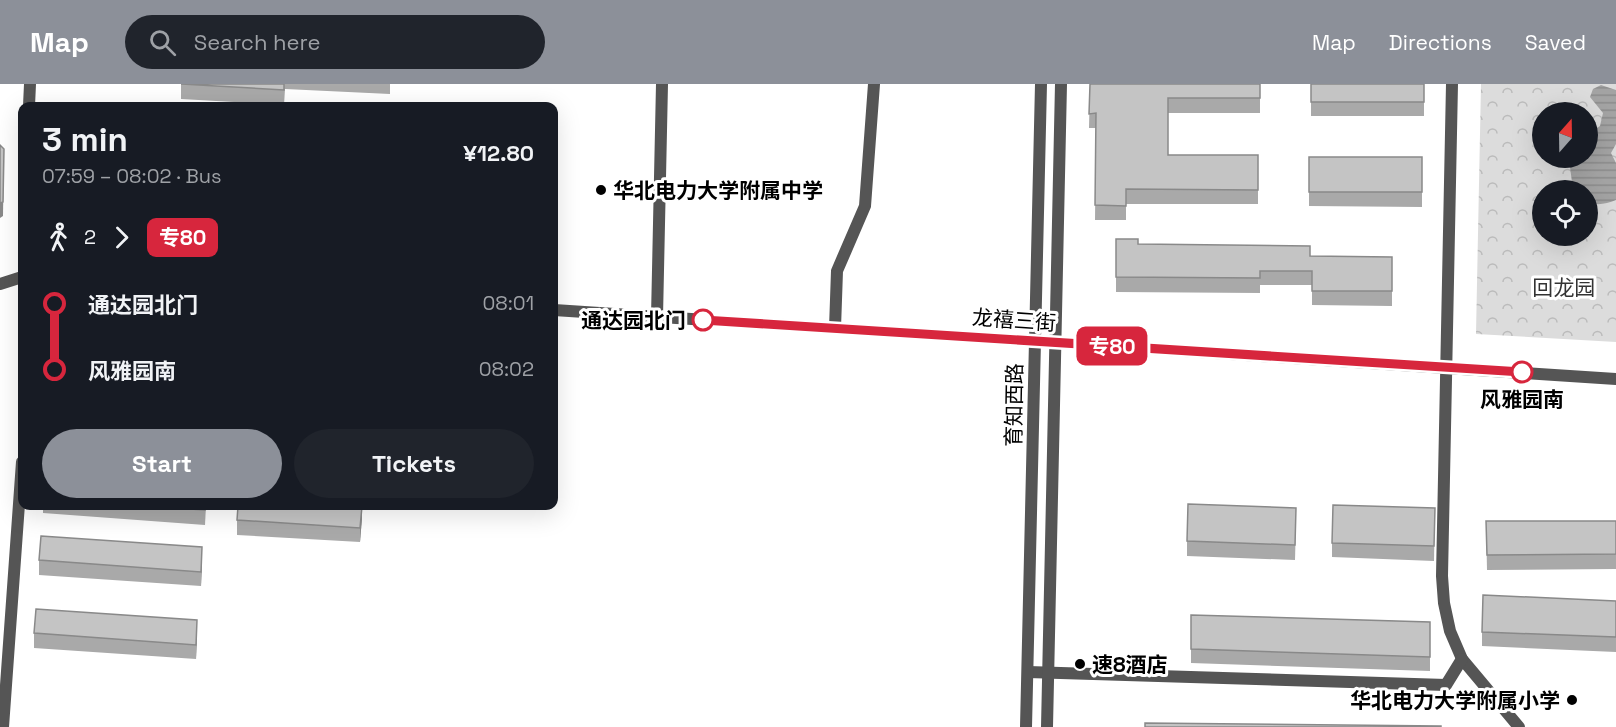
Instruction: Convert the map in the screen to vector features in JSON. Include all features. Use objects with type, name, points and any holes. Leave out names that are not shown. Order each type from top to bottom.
[{"type":"street","points":[[29,102],[30,84]]},
{"type":"street","points":[[657,317],[662,84]]},
{"type":"street","points":[[835,328],[837,271],[866,206],[874,84]]},
{"type":"street","name":"育知西路","points":[[1026,727],[1041,84]]},
{"type":"street","name":"育知西路","points":[[1047,727],[1061,84]]},
{"type":"street","points":[[1452,84],[1442,576],[1444,603],[1450,631],[1462,659],[1519,727]]},
{"type":"street","points":[[0,284],[18,279]]},
{"type":"street","name":"龙禧三街","points":[[558,310],[1616,379]]},
{"type":"street","points":[[3,727],[19,510]]},
{"type":"street","points":[[1028,672],[1446,685],[1462,659]]},
{"type":"green space","name":"回龙园","points":[[1481,84],[1616,84],[1616,342],[1476,334]]},
{"type":"shaded area","points":[[1601,85],[1616,90],[1616,144],[1611,153],[1616,163],[1616,200],[1598,204],[1598,180],[1572,180],[1570,168],[1598,168],[1598,127],[1603,113],[1598,107],[1598,102],[1594,102],[1590,97],[1593,89]]},
{"type":"building","points":[[181,84],[284,84],[284,90]]},
{"type":"building","points":[[1090,84],[1260,84],[1260,98],[1168,98],[1168,155],[1258,155],[1258,190],[1126,189],[1126,206],[1095,205],[1096,113],[1089,114]]},
{"type":"building","points":[[1311,84],[1424,84],[1424,102],[1311,102]]},
{"type":"building","points":[[0,145],[4,149],[3,202],[0,203]]},
{"type":"building","points":[[1309,157],[1422,157],[1422,192],[1309,192]]},
{"type":"building","points":[[1116,239],[1138,239],[1138,244],[1310,246],[1310,256],[1392,257],[1392,291],[1312,291],[1312,271],[1260,271],[1260,278],[1116,277]]},
{"type":"building","points":[[1188,504],[1296,508],[1295,545],[1187,541]]},
{"type":"building","points":[[1333,505],[1435,508],[1434,546],[1332,543]]},
{"type":"building","points":[[238,510],[362,510],[360,528],[237,520]]},
{"type":"building","points":[[1486,521],[1616,521],[1616,554],[1487,555]]},
{"type":"building","points":[[41,536],[202,547],[201,572],[39,560]]},
{"type":"building","points":[[1483,595],[1616,601],[1616,637],[1482,632]]},
{"type":"building","points":[[36,609],[197,620],[196,645],[34,633]]},
{"type":"building","points":[[1191,615],[1430,622],[1430,657],[1191,649]]},
{"type":"building","points":[[1145,723],[1441,726],[1441,727],[1145,727]]},
{"type":"bus line","name":"专80","points":[[703,320],[1522,372]]},
{"type":"place","name":"华北电力大学附属中学","points":[[601,190]]},
{"type":"place","name":"通达园北门","points":[[703,320]]},
{"type":"place","name":"风雅园南","points":[[1522,372]]},
{"type":"place","name":"速8酒店","points":[[1080,664]]},
{"type":"place","name":"华北电力大学附属小学","points":[[1572,700]]}]
